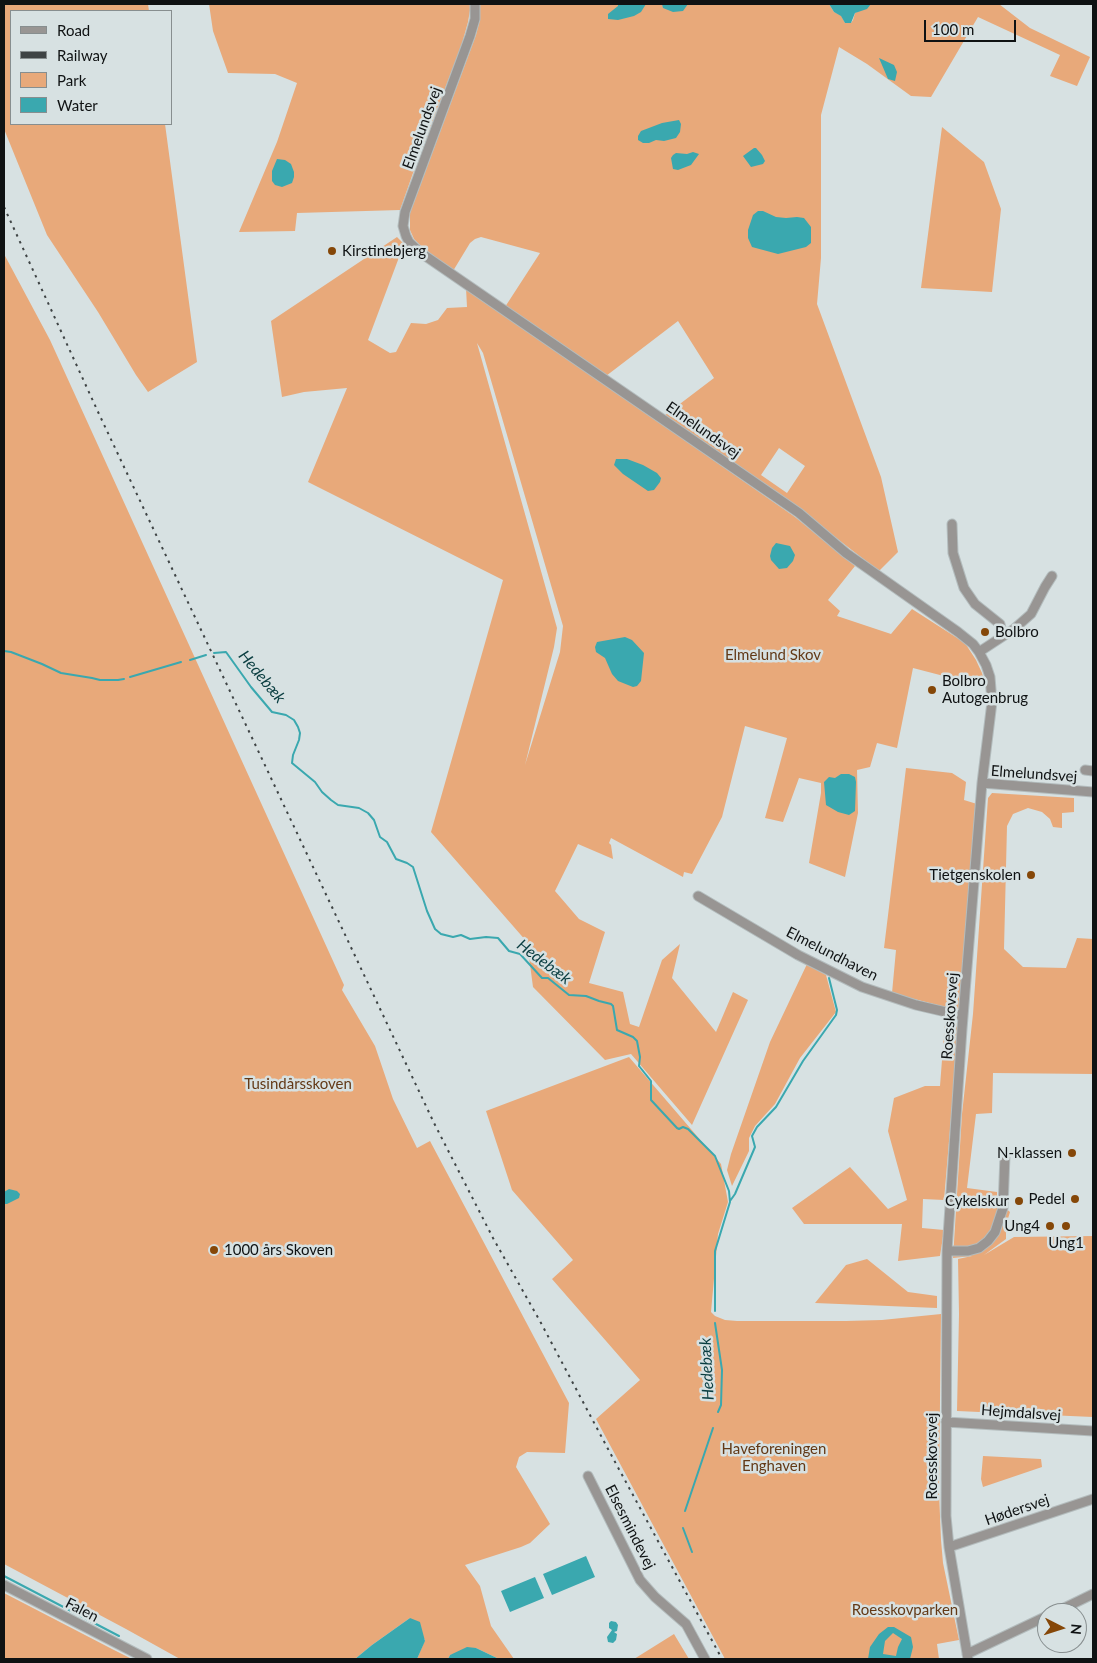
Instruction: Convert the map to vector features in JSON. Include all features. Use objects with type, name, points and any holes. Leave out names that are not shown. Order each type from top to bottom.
[{"type":"street","name":"Elmelundsvej","points":[[475,4],[475,20],[470,36],[406,212],[404,231],[409,242],[477,292],[799,513],[846,553],[973,644],[986,665],[992,689],[982,783],[1093,792]]},
{"type":"street","points":[[952,524],[953,553],[964,588],[975,604],[1000,624],[1003,636]]},
{"type":"street","points":[[979,652],[1014,629],[1031,614],[1052,576]]},
{"type":"street","name":"Roesskovsvej","points":[[968,1656],[949,1547],[946,1516],[947,1250],[963,1016],[982,783]]},
{"type":"street","name":"Elmelundhaven","points":[[698,896],[798,955],[862,987],[916,1005],[963,1016]]},
{"type":"street","points":[[947,1250],[968,1251],[979,1248],[988,1242],[995,1232],[1003,1208],[1004,1156]]},
{"type":"street","name":"Hejmdalsvej","points":[[946,1422],[1093,1431]]},
{"type":"street","name":"Elsesmindevej","points":[[588,1476],[640,1580],[655,1597],[686,1624],[705,1659]]},
{"type":"street","name":"Hødersvej","points":[[949,1547],[1093,1499]]},
{"type":"street","name":"Falen","points":[[4,1585],[147,1659]]},
{"type":"street","points":[[1075,1603],[1093,1594]]},
{"type":"street","points":[[968,1656],[1037,1621]]},
{"type":"green space","points":[[4,4],[148,4],[149,10],[10,10],[10,125],[165,125],[197,362],[148,392],[47,235],[4,129]]},
{"type":"green space","points":[[209,4],[471,4],[461,47],[400,210],[297,213],[295,231],[239,232],[277,142],[297,83],[275,74],[228,73],[213,31]]},
{"type":"green space","points":[[480,4],[829,4],[834,12],[841,15],[845,23],[851,23],[855,13],[871,4],[999,4],[1030,28],[1090,57],[1077,86],[1050,76],[1060,55],[978,17],[931,97],[911,96],[867,64],[839,47],[821,115],[821,258],[817,304],[881,477],[898,552],[879,571],[800,510],[664,416],[714,378],[678,321],[606,376],[505,307],[540,253],[481,237],[470,243],[453,271],[414,239],[410,230],[410,213],[476,35],[480,19]],"holes":[[[779,448],[805,466],[787,493],[761,475]]]},
{"type":"green space","points":[[942,127],[984,162],[1001,209],[992,292],[921,288]]},
{"type":"green space","name":"Elmelund Skov","points":[[397,237],[404,244],[368,340],[390,353],[396,352],[411,323],[426,324],[438,320],[447,308],[467,307],[466,288],[795,517],[855,566],[828,600],[840,611],[837,616],[891,634],[912,609],[965,643],[976,660],[986,687],[913,668],[897,748],[877,743],[870,767],[857,770],[858,813],[845,877],[809,863],[821,783],[799,778],[783,822],[765,818],[787,738],[745,726],[722,817],[692,874],[684,872],[683,877],[611,838],[609,843],[613,859],[578,844],[555,891],[579,919],[605,932],[589,983],[623,992],[630,1024],[639,1027],[662,960],[680,944],[672,978],[716,1032],[733,992],[748,1000],[692,1125],[631,1054],[605,1060],[533,987],[527,942],[431,832],[503,580],[308,482],[347,388],[304,392],[282,397],[271,321]],"holes":[[[477,343],[483,353],[563,626],[560,652],[525,765],[557,628]]]},
{"type":"green space","name":"Tusindårsskoven","points":[[4,254],[50,340],[344,985],[342,990],[375,1046],[393,1099],[417,1148],[430,1141],[569,1403],[565,1453],[527,1452],[519,1457],[516,1467],[550,1524],[530,1543],[465,1565],[480,1586],[491,1626],[514,1659],[499,1659],[476,1648],[450,1655],[448,1659],[417,1659],[425,1640],[410,1618],[355,1659],[180,1659],[4,1564]]},
{"type":"green space","points":[[906,768],[952,773],[966,782],[964,800],[977,804],[959,1011],[892,993],[896,950],[884,948]]},
{"type":"green space","points":[[992,793],[1074,798],[1074,812],[1062,813],[1062,828],[1053,827],[1050,819],[1042,812],[1028,808],[1013,814],[1007,826],[1004,949],[1023,967],[1066,968],[1077,938],[1093,939],[1093,1074],[993,1073],[992,1113],[976,1114],[967,1188],[997,1192],[997,1204],[1002,1205],[1010,1212],[1006,1225],[1006,1239],[984,1255],[1014,1237],[1093,1236],[1093,1417],[957,1411],[958,1259],[972,1256],[953,1258],[962,1114],[973,1014],[988,798]]},
{"type":"green space","points":[[807,964],[826,975],[836,1012],[800,1058],[775,1104],[755,1126],[749,1138],[749,1151],[732,1186],[727,1170],[731,1154],[770,1042]]},
{"type":"green space","points":[[945,1021],[959,1024],[944,1200],[923,1199],[922,1228],[944,1230],[940,1256],[898,1261],[902,1224],[804,1224],[792,1208],[850,1167],[888,1209],[907,1200],[888,1131],[894,1098],[925,1086],[940,1086]]},
{"type":"green space","name":"Haveforeningen Enghaven","points":[[629,1057],[721,1164],[728,1202],[718,1234],[711,1312],[715,1316],[725,1320],[737,1321],[846,1321],[882,1320],[941,1314],[939,1492],[941,1540],[943,1563],[959,1640],[937,1644],[939,1659],[725,1659],[596,1419],[640,1380],[552,1279],[573,1260],[512,1190],[486,1111]]},
{"type":"green space","points":[[867,1259],[908,1292],[937,1296],[937,1308],[815,1303],[846,1265]]},
{"type":"green space","points":[[983,1456],[1041,1459],[1042,1467],[983,1487],[981,1479]]},
{"type":"green space","points":[[4,1593],[112,1649],[132,1659],[4,1659]]},
{"type":"green space","points":[[674,1634],[689,1659],[634,1659]]},
{"type":"water","points":[[618,4],[646,4],[641,12],[634,16],[618,20],[608,19],[608,14]]},
{"type":"water","points":[[662,4],[688,4],[683,11],[673,12],[663,8]]},
{"type":"water","points":[[829,4],[871,4],[867,9],[855,13],[851,23],[845,23]]},
{"type":"water","points":[[879,58],[894,65],[897,72],[895,81],[888,79]]},
{"type":"water","points":[[679,120],[681,124],[680,132],[676,138],[664,141],[656,140],[649,143],[643,143],[638,140],[641,131],[662,123]]},
{"type":"water","points":[[754,148],[762,155],[765,161],[763,164],[751,167],[743,156]]},
{"type":"water","points":[[693,152],[699,154],[691,165],[678,170],[673,169],[671,158],[673,155],[676,153],[687,154]]},
{"type":"water","points":[[277,159],[285,160],[291,164],[294,172],[292,183],[282,187],[275,185],[272,181],[272,171]]},
{"type":"water","points":[[758,211],[763,211],[776,217],[804,218],[811,227],[811,243],[806,247],[778,254],[752,247],[748,238],[748,230],[753,215]]},
{"type":"water","points":[[616,459],[627,459],[643,465],[657,473],[661,478],[660,482],[654,490],[648,491],[623,474],[614,465]]},
{"type":"water","points":[[776,543],[790,546],[795,555],[787,568],[779,569],[771,560],[772,548]]},
{"type":"water","points":[[625,637],[632,640],[644,653],[641,681],[637,686],[633,687],[618,681],[612,674],[605,658],[596,652],[595,647],[597,642]]},
{"type":"water","points":[[841,774],[849,774],[855,777],[856,782],[855,811],[849,815],[838,812],[826,805],[824,782],[829,777],[835,778]]},
{"type":"water","points":[[9,1189],[17,1191],[20,1194],[19,1198],[4,1204],[4,1192]]},
{"type":"water","points":[[586,1556],[595,1577],[552,1595],[543,1574]]},
{"type":"water","points":[[535,1577],[544,1598],[510,1612],[501,1591]]},
{"type":"water","points":[[410,1618],[420,1622],[425,1641],[417,1659],[355,1659],[372,1645]]},
{"type":"water","points":[[611,1621],[616,1622],[618,1625],[617,1631],[614,1632],[617,1634],[616,1640],[613,1643],[608,1642],[607,1637],[612,1630],[609,1628]]},
{"type":"water","points":[[888,1627],[894,1627],[911,1637],[913,1647],[910,1659],[868,1659],[870,1647],[879,1634]],"holes":[[[893,1633],[902,1639],[896,1656],[883,1654],[885,1641]]]},
{"type":"water","points":[[467,1647],[476,1648],[499,1659],[448,1659],[450,1655]]},
{"type":"waterway","name":"Hedebæk","points":[[4,651],[11,652],[61,673],[100,680],[124,679]]},
{"type":"waterway","name":"Hedebæk","points":[[214,653],[226,652],[272,712],[286,715],[294,720],[300,733],[292,763],[338,805],[359,808],[368,813],[374,820],[380,837],[387,842],[396,859],[413,867],[427,911],[435,929],[441,934],[453,937],[461,935],[470,939],[498,938],[509,951],[520,954],[542,978],[548,978],[569,995],[586,996],[613,1006],[617,1030],[633,1037],[637,1041],[640,1057],[639,1066],[651,1081],[651,1100],[677,1128],[683,1127],[688,1129],[715,1156],[729,1191],[730,1202],[715,1251],[715,1311]]},
{"type":"waterway","name":"Hedebæk","points":[[190,660],[206,655]]},
{"type":"waterway","name":"Hedebæk","points":[[130,677],[181,662]]},
{"type":"waterway","points":[[730,1201],[735,1194],[755,1147],[752,1136],[757,1127],[776,1107],[803,1061],[836,1015],[837,1010],[829,978]]},
{"type":"waterway","name":"Hedebæk","points":[[715,1323],[722,1370],[721,1405],[718,1412]]},
{"type":"waterway","name":"Hedebæk","points":[[685,1511],[713,1428]]},
{"type":"waterway","name":"Hedebæk","points":[[683,1528],[692,1552]]},
{"type":"waterway","points":[[4,1576],[119,1636]]},
{"type":"railway","points":[[4,207],[99,414],[434,1123],[493,1238],[541,1323],[722,1659]]},
{"type":"place","name":"Kirstinebjerg","points":[[332,251]]},
{"type":"place","name":"Bolbro","points":[[985,632]]},
{"type":"place","name":"Bolbro Autogenbrug","points":[[932,690]]},
{"type":"place","name":"Tietgenskolen","points":[[1031,875]]},
{"type":"place","name":"N-klassen","points":[[1072,1153]]},
{"type":"place","name":"Pedel","points":[[1075,1199]]},
{"type":"place","name":"Cykelskur","points":[[1019,1201]]},
{"type":"place","name":"Ung4","points":[[1050,1226]]},
{"type":"place","name":"Ung1","points":[[1066,1226]]},
{"type":"place","name":"1000 års Skoven","points":[[214,1250]]},
{"type":"park label","name":"Roesskovparken","points":[[905,1610]]}]
